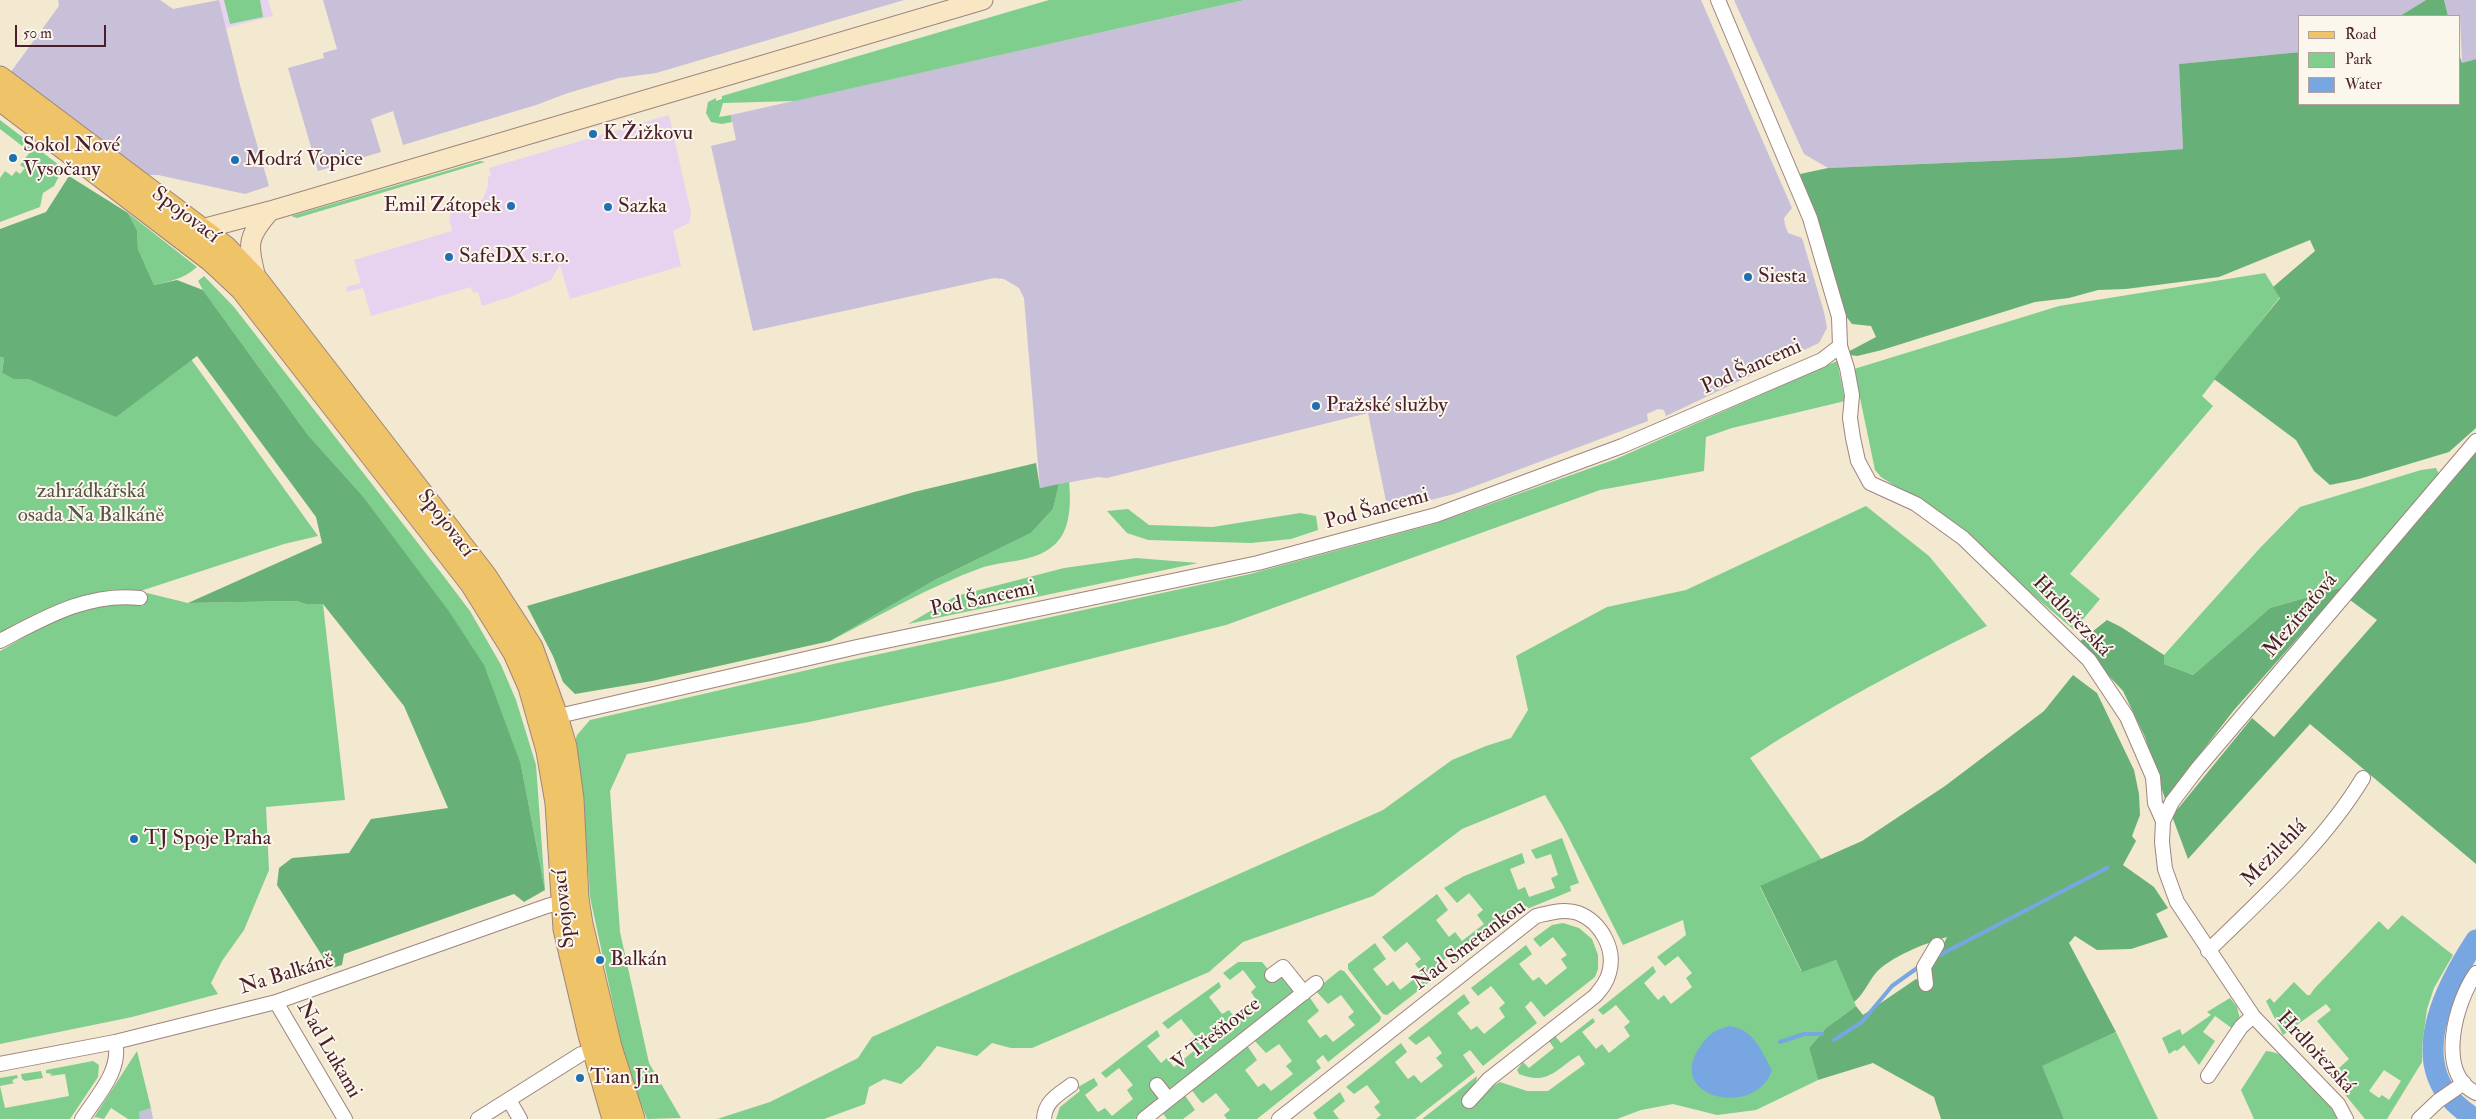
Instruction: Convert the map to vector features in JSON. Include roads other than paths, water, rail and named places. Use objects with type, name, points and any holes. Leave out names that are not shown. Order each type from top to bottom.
[{"type":"main road","points":[[196,237],[270,211],[983,0]]},
{"type":"main road","name":"Spojovací","points":[[0,77],[196,237],[242,289],[471,584],[514,653],[549,718]]},
{"type":"main road","name":"Spojovací","points":[[0,100],[196,237],[226,247],[256,278],[486,576],[532,648],[549,718],[556,803],[570,900],[572,968],[602,1049],[634,1119]]},
{"type":"main road","points":[[256,278],[250,244],[254,229],[270,211]]},
{"type":"main road","name":"Spojovací","points":[[602,1049],[613,1119]]},
{"type":"street","points":[[1718,0],[1810,218],[1840,316],[1840,346]]},
{"type":"street","name":"Pod Šancemi","points":[[549,718],[857,647],[1258,563],[1436,515],[1659,431],[1822,360],[1840,346]]},
{"type":"street","name":"Hrdlořezská","points":[[1840,346],[1852,394],[1850,418],[1858,461],[1870,483],[1916,504],[1963,538],[2089,660],[2127,717],[2154,777],[2155,803],[2163,821],[2162,842],[2168,878],[2177,902],[2208,952],[2253,1016],[2338,1104],[2346,1119]]},
{"type":"street","name":"Mezitraťová","points":[[2163,821],[2172,802],[2198,768],[2476,441]]},
{"type":"street","points":[[0,642],[45,617],[90,600],[127,597],[140,598]]},
{"type":"street","name":"Mezilehlá","points":[[2208,952],[2307,852],[2344,809],[2363,778]]},
{"type":"street","name":"Na Balkáně","points":[[0,1064],[115,1042],[276,1002],[570,900]]},
{"type":"street","name":"Nad Smetankou","points":[[1279,1119],[1536,916],[1557,911],[1578,913],[1596,925],[1608,941],[1610,965],[1604,985],[1595,996],[1490,1079],[1469,1101]]},
{"type":"street","points":[[1926,984],[1924,967],[1937,946]]},
{"type":"street","points":[[1272,975],[1283,966],[1304,993]]},
{"type":"street","points":[[2476,973],[2461,1003],[2453,1037],[2455,1064],[2461,1085],[2476,1093]]},
{"type":"street","name":"V Třešňovce","points":[[1144,1119],[1316,983]]},
{"type":"street","name":"Nad Lukami","points":[[276,1002],[345,1119]]},
{"type":"street","name":"Hrdlořezská","points":[[2208,1076],[2241,1027],[2253,1016]]},
{"type":"street","points":[[82,1119],[114,1069],[117,1052],[115,1042]]},
{"type":"street","points":[[478,1119],[581,1054],[602,1049]]},
{"type":"street","points":[[1044,1119],[1049,1102],[1071,1085]]},
{"type":"street","points":[[1157,1085],[1168,1099]]},
{"type":"street","points":[[2419,1119],[2438,1101],[2461,1085]]},
{"type":"street","points":[[509,1100],[520,1119]]},
{"type":"water","points":[[1730,1026],[1746,1032],[1756,1042],[1772,1070],[1763,1085],[1749,1094],[1733,1098],[1716,1096],[1703,1090],[1694,1079],[1692,1065],[1700,1047],[1709,1035]]},
{"type":"waterway","points":[[1938,956],[2107,868]]},
{"type":"waterway","points":[[2474,1119],[2451,1099],[2439,1080],[2434,1060],[2434,1039],[2445,997],[2465,957],[2476,940]]},
{"type":"waterway","points":[[1834,1040],[1862,1022],[1892,986],[1920,966]]},
{"type":"waterway","points":[[1780,1042],[1804,1034],[1822,1034]]},
{"type":"place","name":"K Žižkovu","points":[[593,134]]},
{"type":"place","name":"Sokol Nové Vysočany","points":[[13,158]]},
{"type":"place","name":"Modrá Vopice","points":[[235,160]]},
{"type":"place","name":"Emil Zátopek","points":[[511,206]]},
{"type":"place","name":"Sazka","points":[[608,207]]},
{"type":"place","name":"SafeDX s.r.o.","points":[[449,257]]},
{"type":"place","name":"Siesta","points":[[1748,277]]},
{"type":"place","name":"Pražské služby","points":[[1316,406]]},
{"type":"place","name":"TJ Spoje Praha","points":[[134,839]]},
{"type":"place","name":"Balkán","points":[[600,960]]},
{"type":"place","name":"Tian Jin","points":[[580,1078]]},
{"type":"park label","name":"zahrádkářská osada Na Balkáně","points":[[91,504]]}]
